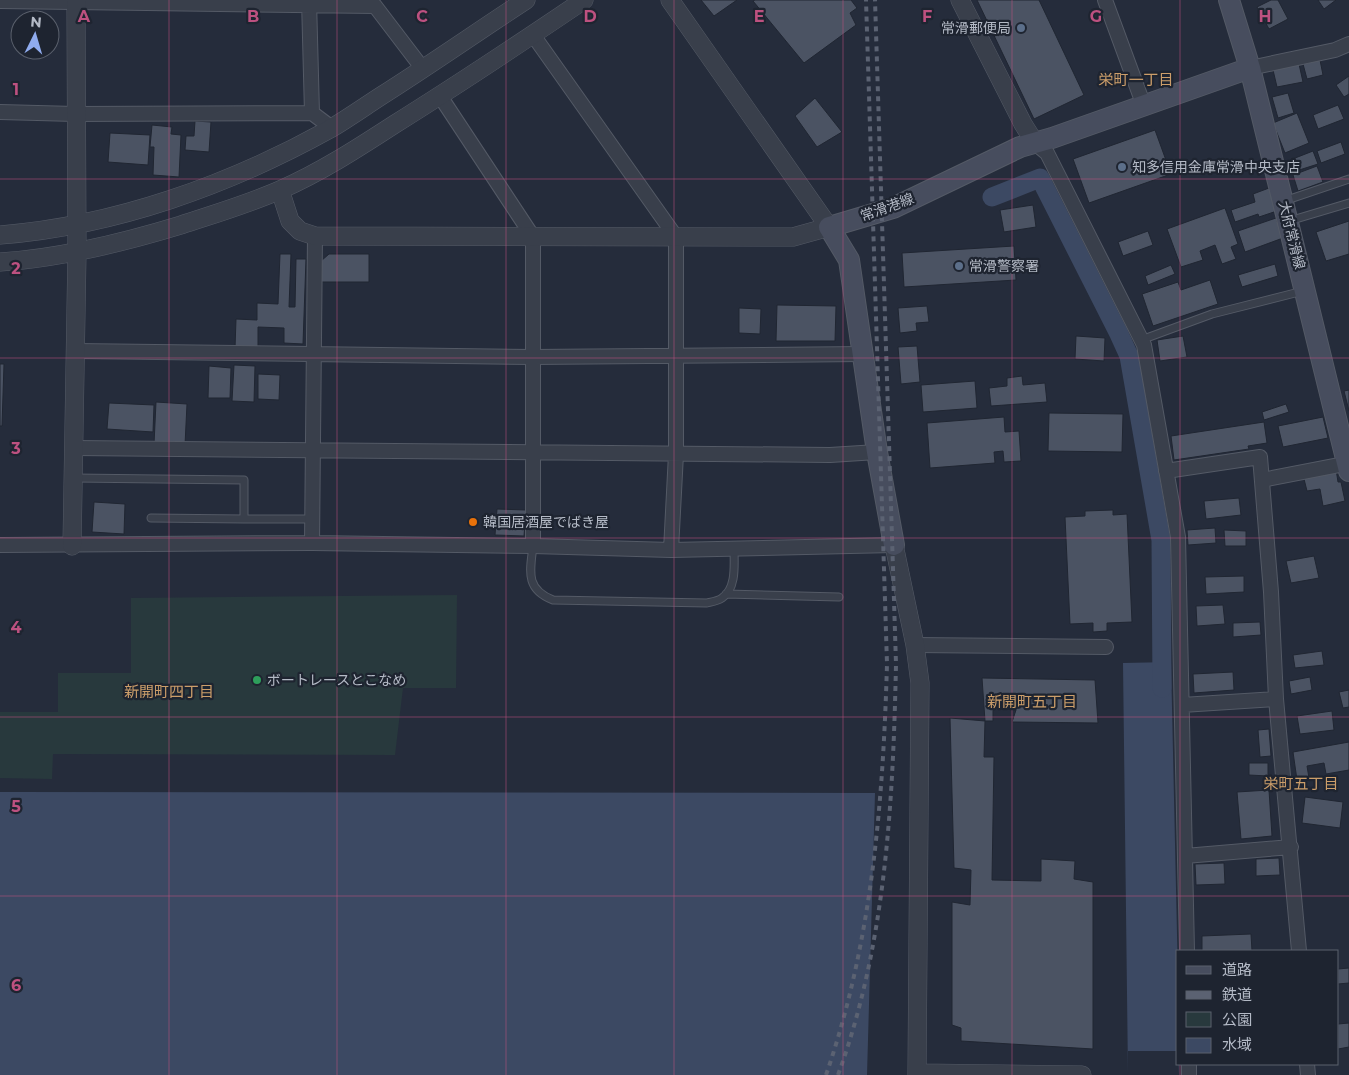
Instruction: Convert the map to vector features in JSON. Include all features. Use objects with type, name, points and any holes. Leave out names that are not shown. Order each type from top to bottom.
[{"type":"main road","name":"大府常滑線","points":[[1229,0],[1250,68],[1349,466]]},
{"type":"main road","name":"常滑港線","points":[[828,227],[893,208],[1020,147],[1144,106],[1250,68]]},
{"type":"main road","points":[[828,227],[849,260],[877,452],[894,546]]},
{"type":"street","points":[[0,262],[77,252],[147,235],[280,190],[341,158],[440,96],[584,0]]},
{"type":"street","points":[[280,190],[290,221],[300,232],[315,236],[793,236],[828,227],[670,0]]},
{"type":"street","points":[[960,0],[1023,124],[1035,143],[1047,153],[1144,346],[1178,537],[1187,950]]},
{"type":"street","points":[[1104,0],[1144,106]]},
{"type":"street","points":[[0,1],[372,3],[423,69]]},
{"type":"street","points":[[72,546],[77,252],[76,1]]},
{"type":"street","points":[[308,2],[312,113]]},
{"type":"street","points":[[0,235],[77,224],[140,208],[192,192],[268,162],[332,128],[423,69],[517,2]]},
{"type":"street","points":[[533,35],[676,237],[676,454],[671,550]]},
{"type":"street","points":[[1250,68],[1335,50],[1349,44]]},
{"type":"street","points":[[440,96],[533,237],[533,546]]},
{"type":"street","points":[[0,112],[75,114],[312,113],[332,128]]},
{"type":"street","points":[[312,544],[315,236]]},
{"type":"street","points":[[76,351],[533,357],[863,354]]},
{"type":"street","points":[[74,448],[830,455],[877,452]]},
{"type":"street","points":[[1166,471],[1260,457],[1271,592],[1276,699],[1299,950]]},
{"type":"street","points":[[1262,480],[1349,466]]},
{"type":"street","points":[[0,546],[312,544],[533,546],[671,550],[894,546],[915,645],[920,683],[917,1074],[1082,1075]]},
{"type":"street","points":[[915,645],[1106,647]]},
{"type":"street","points":[[1182,705],[1276,699]]},
{"type":"street","points":[[1186,856],[1291,848]]},
{"type":"lane","points":[[1284,201],[1349,179]]},
{"type":"lane","points":[[1289,221],[1349,203]]},
{"type":"lane","points":[[1141,340],[1212,314],[1306,290]]},
{"type":"lane","points":[[73,478],[244,480],[244,519]]},
{"type":"lane","points":[[151,518],[312,519]]},
{"type":"lane","points":[[533,546],[530,567],[532,585],[542,596],[553,600],[707,603],[722,598],[730,589],[733,575],[734,548]]},
{"type":"lane","points":[[726,594],[839,597]]},
{"type":"green space","name":"ボートレースとこなめ","points":[[457,595],[456,688],[403,688],[395,755],[53,754],[52,779],[0,778],[0,712],[58,712],[58,673],[131,673],[131,598]]},
{"type":"water","points":[[1171,662],[1177,950],[1176,1065],[1179,1065],[1179,1075],[1128,1075],[1123,663]]},
{"type":"water","points":[[0,792],[875,793],[867,1075],[0,1075]]},
{"type":"pier","points":[[1128,1051],[1176,1051],[1176,1065],[1179,1065],[1179,1075],[1128,1075]]},
{"type":"building","points":[[701,0],[737,0],[714,16]]},
{"type":"building","points":[[851,0],[857,8],[850,13],[856,25],[804,63],[753,1]]},
{"type":"building","points":[[977,0],[1039,0],[1084,95],[1034,119]]},
{"type":"building","points":[[1271,0],[1278,0],[1288,19],[1269,29],[1257,7]]},
{"type":"building","points":[[1318,0],[1336,0],[1324,9]]},
{"type":"building","points":[[1320,60],[1323,75],[1307,79],[1303,64]]},
{"type":"building","points":[[1299,64],[1303,82],[1277,87],[1273,70]]},
{"type":"building","points":[[1349,76],[1349,94],[1344,97],[1336,85]]},
{"type":"building","points":[[1288,93],[1294,113],[1278,118],[1272,97]]},
{"type":"building","points":[[815,98],[842,132],[817,147],[795,116]]},
{"type":"building","points":[[1338,105],[1344,119],[1318,129],[1313,115]]},
{"type":"building","points":[[1297,113],[1309,143],[1285,153],[1273,123]]},
{"type":"building","points":[[195,121],[211,122],[209,152],[185,150],[186,136],[194,136]]},
{"type":"building","points":[[152,125],[172,127],[171,134],[181,135],[179,177],[153,175],[154,147],[150,147]]},
{"type":"building","name":"知多信用金庫常滑中央支店","points":[[1155,130],[1171,174],[1089,203],[1073,159]]},
{"type":"building","points":[[110,133],[150,135],[148,165],[108,162]]},
{"type":"building","points":[[1341,142],[1345,154],[1321,163],[1317,151]]},
{"type":"building","points":[[1313,151],[1318,164],[1293,172],[1290,160]]},
{"type":"building","points":[[1317,166],[1323,182],[1298,191],[1293,175]]},
{"type":"building","points":[[1269,188],[1277,211],[1259,217],[1258,214],[1235,222],[1231,210],[1255,202],[1253,194]]},
{"type":"building","points":[[1033,205],[1036,227],[1004,232],[1000,210]]},
{"type":"building","points":[[1225,208],[1238,244],[1231,247],[1236,259],[1222,264],[1215,245],[1200,251],[1203,260],[1181,267],[1167,229]]},
{"type":"building","points":[[1276,218],[1283,238],[1245,252],[1238,231]]},
{"type":"building","points":[[1349,221],[1349,254],[1326,261],[1316,232]]},
{"type":"building","points":[[1148,231],[1153,245],[1123,256],[1118,242]]},
{"type":"building","name":"常滑警察署","points":[[1014,246],[1016,280],[904,287],[902,253]]},
{"type":"building","points":[[280,254],[291,254],[289,307],[295,307],[296,259],[306,259],[303,344],[284,343],[284,328],[258,327],[258,349],[235,348],[236,319],[257,320],[257,303],[278,304]]},
{"type":"building","points":[[329,254],[369,254],[369,282],[321,282],[321,261]]},
{"type":"building","points":[[1275,264],[1278,276],[1242,287],[1238,275]]},
{"type":"building","points":[[1171,265],[1175,274],[1148,285],[1145,276]]},
{"type":"building","points":[[1210,280],[1218,304],[1153,326],[1142,294],[1178,282],[1181,290]]},
{"type":"building","points":[[777,305],[836,306],[835,341],[776,341]]},
{"type":"building","points":[[927,306],[929,322],[916,323],[917,331],[900,333],[898,308]]},
{"type":"building","points":[[739,308],[761,309],[760,334],[739,333]]},
{"type":"building","points":[[1076,336],[1105,338],[1104,361],[1075,359]]},
{"type":"building","points":[[1183,336],[1187,357],[1160,361],[1157,340]]},
{"type":"building","points":[[917,346],[920,382],[901,384],[898,347]]},
{"type":"building","points":[[0,364],[4,364],[2,426],[0,426]]},
{"type":"building","points":[[234,365],[255,366],[254,402],[232,401]]},
{"type":"building","points":[[209,366],[231,368],[230,398],[208,398]]},
{"type":"building","points":[[258,374],[280,375],[279,400],[258,399]]},
{"type":"building","points":[[1022,376],[1023,385],[1045,383],[1047,402],[991,406],[989,388],[1007,386],[1007,378]]},
{"type":"building","points":[[975,381],[977,408],[923,412],[921,385]]},
{"type":"building","points":[[1349,390],[1349,411],[1344,391]]},
{"type":"building","points":[[156,402],[187,404],[185,445],[154,444]]},
{"type":"building","points":[[109,403],[154,405],[153,432],[107,429]]},
{"type":"building","points":[[1286,404],[1289,412],[1264,420],[1262,412]]},
{"type":"building","points":[[1049,413],[1123,414],[1122,452],[1048,451]]},
{"type":"building","points":[[1004,417],[1005,432],[1019,431],[1021,461],[1004,462],[1003,451],[994,452],[995,463],[930,468],[927,423]]},
{"type":"building","points":[[1323,417],[1328,438],[1283,447],[1278,426]]},
{"type":"building","points":[[1264,422],[1267,443],[1248,446],[1249,449],[1174,460],[1171,436]]},
{"type":"building","points":[[1336,469],[1338,482],[1341,482],[1345,501],[1323,506],[1320,489],[1307,491],[1303,475]]},
{"type":"building","points":[[1239,498],[1241,515],[1206,519],[1204,501]]},
{"type":"building","points":[[94,502],[125,504],[124,534],[92,532]]},
{"type":"building","points":[[497,509],[526,510],[524,536],[495,535]]},
{"type":"building","points":[[1113,510],[1113,515],[1127,514],[1132,622],[1107,623],[1107,631],[1093,632],[1093,623],[1070,624],[1065,517],[1085,516],[1085,511]]},
{"type":"building","points":[[1215,528],[1216,543],[1188,545],[1187,530]]},
{"type":"building","points":[[1224,530],[1246,531],[1246,546],[1225,546]]},
{"type":"building","points":[[1314,556],[1319,578],[1291,583],[1286,561]]},
{"type":"building","points":[[1244,576],[1244,592],[1206,594],[1205,577]]},
{"type":"building","points":[[1223,605],[1225,624],[1197,626],[1196,606]]},
{"type":"building","points":[[1260,622],[1261,635],[1233,637],[1233,623]]},
{"type":"building","points":[[1322,651],[1324,665],[1295,668],[1293,655]]},
{"type":"building","points":[[1233,672],[1234,690],[1194,693],[1193,674]]},
{"type":"building","points":[[1310,677],[1312,690],[1291,694],[1289,681]]},
{"type":"building","points":[[982,678],[1095,680],[1098,723],[1012,722],[1016,710],[993,708],[993,721],[985,721]]},
{"type":"building","points":[[1349,690],[1349,707],[1343,708],[1339,692]]},
{"type":"building","points":[[1332,711],[1334,730],[1300,734],[1297,716]]},
{"type":"building","points":[[950,718],[985,721],[984,757],[994,757],[992,880],[1041,881],[1041,859],[1075,861],[1074,879],[1093,882],[1093,1049],[961,1041],[961,1028],[952,1025],[952,902],[970,905],[971,870],[954,868]]},
{"type":"building","points":[[1269,729],[1271,756],[1260,757],[1258,730]]},
{"type":"building","points":[[1349,742],[1349,770],[1326,774],[1324,763],[1307,766],[1309,778],[1297,780],[1293,752]]},
{"type":"building","points":[[1249,763],[1268,763],[1268,776],[1249,775]]},
{"type":"building","points":[[1269,790],[1272,836],[1241,839],[1237,792]]},
{"type":"building","points":[[1305,797],[1343,802],[1340,828],[1302,823]]},
{"type":"building","points":[[1279,858],[1280,875],[1256,876],[1256,859]]},
{"type":"building","points":[[1224,863],[1225,884],[1196,885],[1195,864]]},
{"type":"building","points":[[1251,934],[1252,950],[1202,950],[1202,936]]},
{"type":"building","points":[[1349,968],[1349,983],[1339,984],[1339,969]]},
{"type":"building","points":[[1349,1023],[1349,1047],[1339,1049],[1339,1024]]},
{"type":"waterway","points":[[992,197],[1040,178],[1129,356],[1161,540],[1162,688]]},
{"type":"railway","points":[[826,1075],[842,1025],[854,974],[872,872],[882,768],[887,664],[866,0]]},
{"type":"railway","points":[[838,1075],[867,975],[877,924],[889,820],[895,716],[896,664],[875,0]]},
{"type":"place","name":"常滑郵便局","points":[[1021,28]]},
{"type":"place","name":"知多信用金庫常滑中央支店","points":[[1122,167]]},
{"type":"place","name":"常滑警察署","points":[[959,266]]},
{"type":"place","name":"韓国居酒屋でばき屋","points":[[473,522]]},
{"type":"place","name":"ボートレースとこなめ","points":[[257,680]]},
{"type":"district","name":"栄町一丁目","points":[[1136,79]]},
{"type":"district","name":"新開町四丁目","points":[[169,691]]},
{"type":"district","name":"新開町五丁目","points":[[1032,701]]},
{"type":"district","name":"栄町五丁目","points":[[1301,783]]}]
